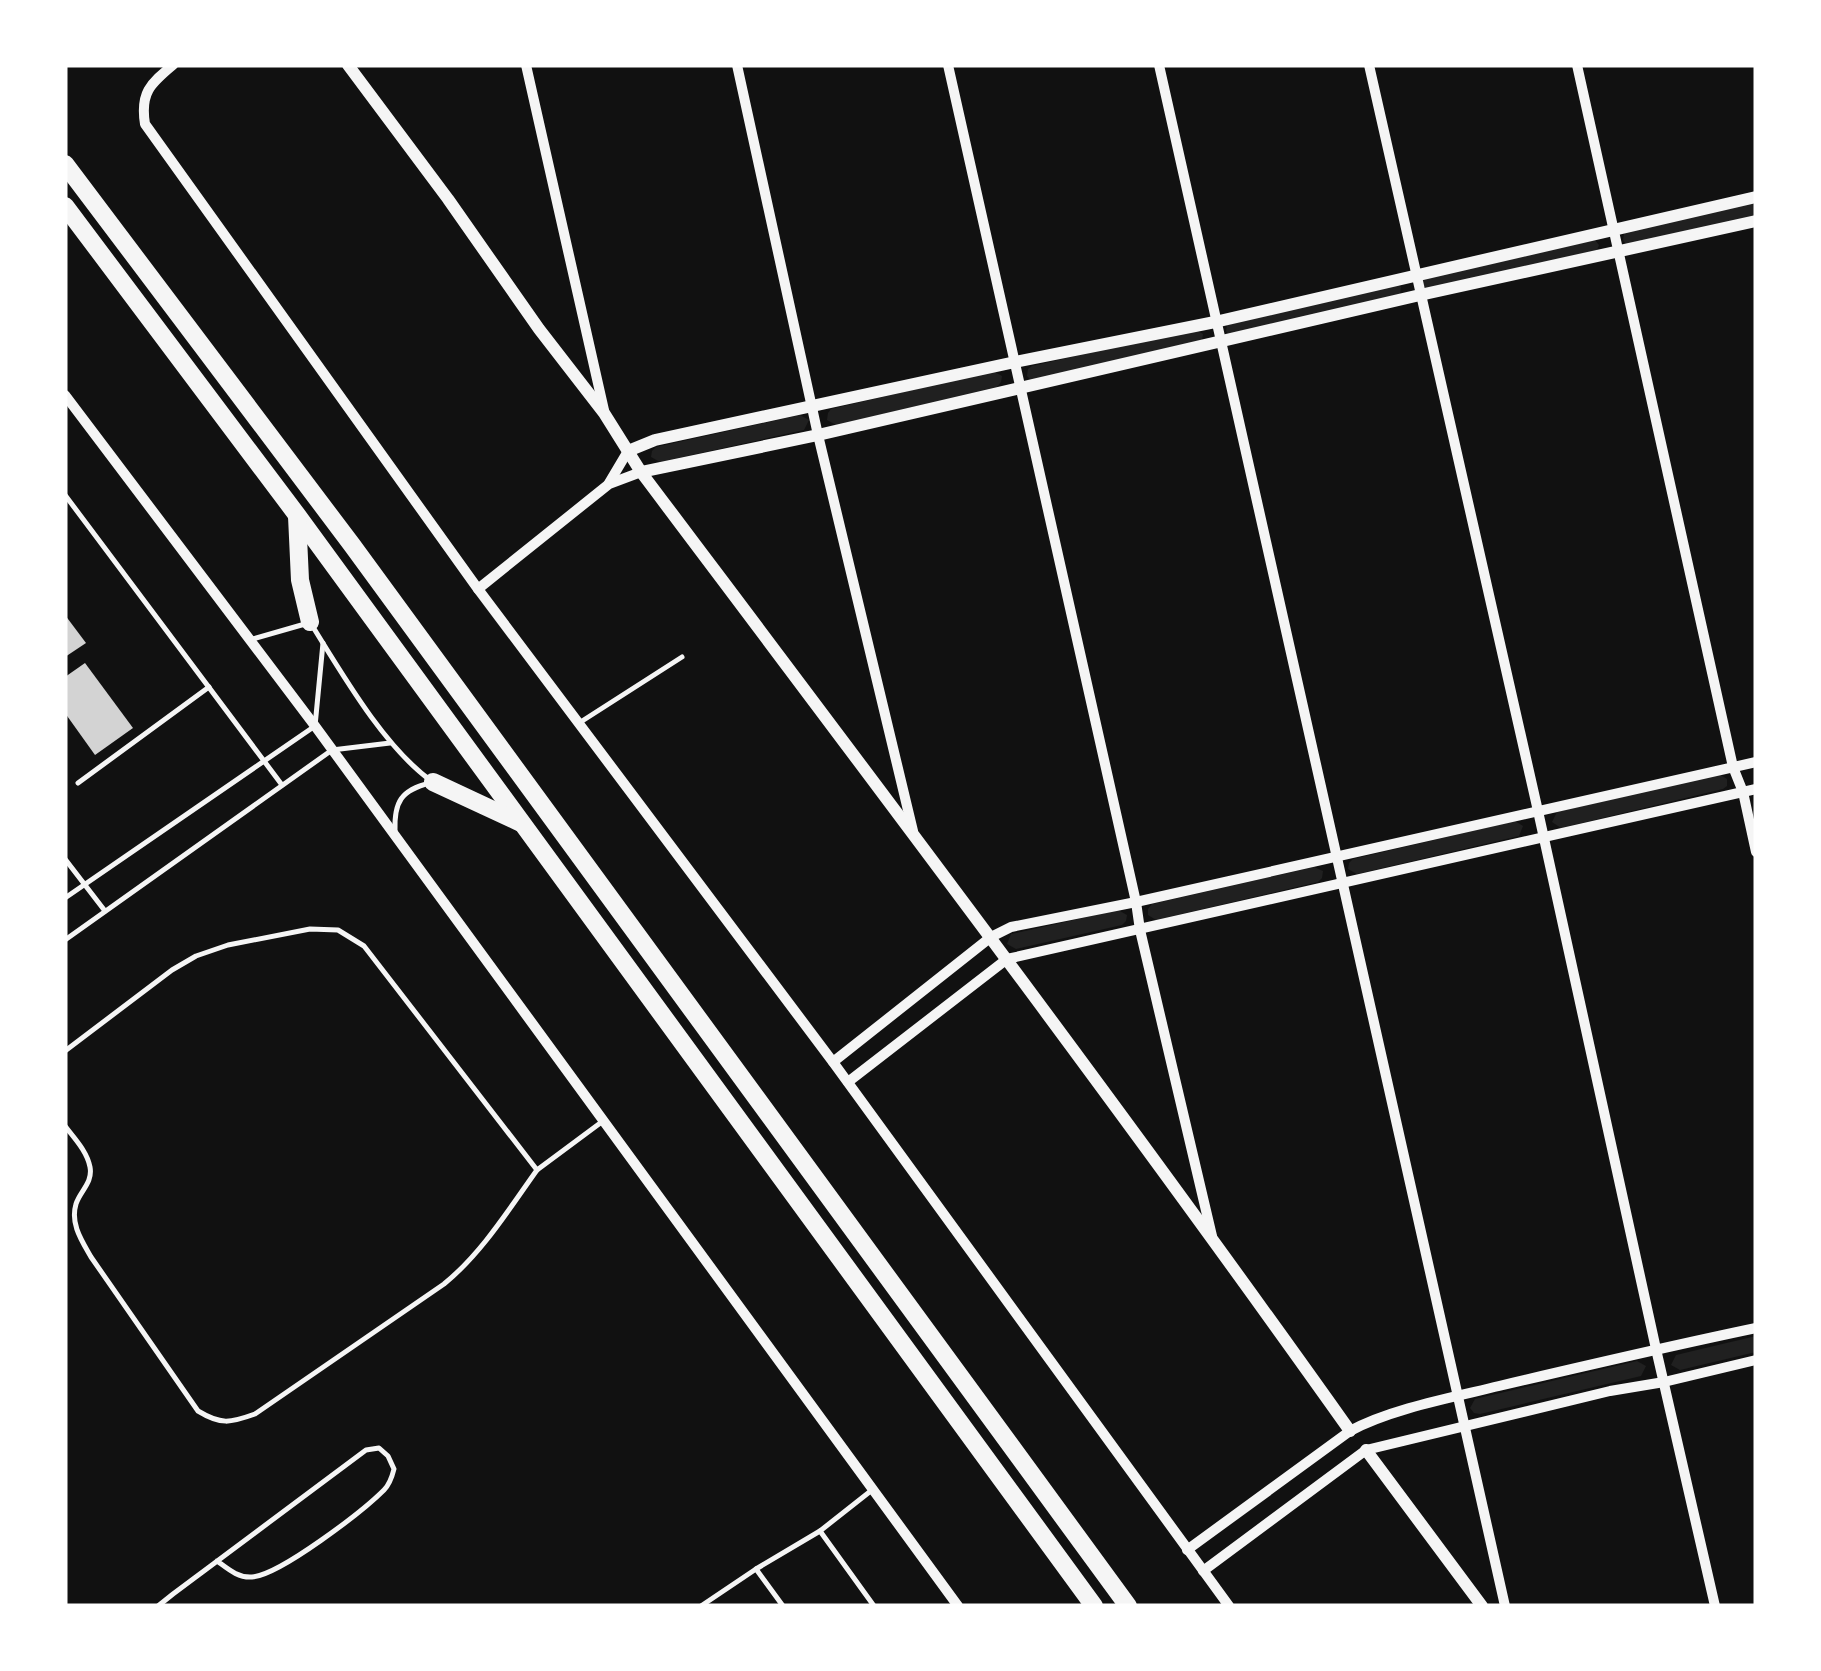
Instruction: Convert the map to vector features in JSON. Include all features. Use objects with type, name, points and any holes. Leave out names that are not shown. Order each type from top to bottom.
[{"type":"highway","points":[[65,164],[352,545],[1128,1606]]},
{"type":"highway","points":[[65,206],[297,515],[1094,1606]]},
{"type":"highway","points":[[297,515],[300,580],[310,622]]},
{"type":"highway","points":[[433,782],[520,823]]},
{"type":"street","points":[[173,65],[153,81],[146,94],[145,124],[478,589],[848,1082],[1229,1606]]},
{"type":"street","points":[[348,65],[604,413],[641,472],[992,937],[1482,1606]]},
{"type":"street","points":[[526,65],[604,413]]},
{"type":"street","points":[[737,65],[818,435],[915,837]]},
{"type":"street","points":[[948,65],[1212,1237]]},
{"type":"street","points":[[1158,65],[1505,1606]]},
{"type":"street","points":[[1369,65],[1715,1606]]},
{"type":"street","points":[[1576,65],[1756,852]]},
{"type":"street","points":[[608,484],[628,451],[655,440],[1215,322],[1756,197]]},
{"type":"street","points":[[478,589],[608,484],[641,472],[1756,221]]},
{"type":"street","points":[[65,395],[315,726],[958,1606]]},
{"type":"street","points":[[833,1062],[992,937],[1011,927],[1756,762]]},
{"type":"street","points":[[848,1082],[1007,960],[1756,789]]},
{"type":"street","points":[[1188,1550],[1366,1422],[1459,1396],[1756,1328]]},
{"type":"street","points":[[1202,1570],[1366,1450],[1756,1360]]},
{"type":"lane","points":[[65,495],[282,785]]},
{"type":"lane","points":[[250,640],[310,622],[390,743],[433,782]]},
{"type":"lane","points":[[65,898],[315,726],[323,643]]},
{"type":"lane","points":[[579,723],[682,657]]},
{"type":"lane","points":[[78,783],[209,687]]},
{"type":"lane","points":[[65,940],[332,750],[390,743]]},
{"type":"lane","points":[[395,836],[398,801],[416,786],[433,782]]},
{"type":"lane","points":[[65,859],[105,912]]},
{"type":"lane","points":[[65,1051],[196,956],[228,945],[310,928],[338,930],[364,946],[538,1170]]},
{"type":"lane","points":[[65,1126],[90,1165],[90,1180],[75,1206],[76,1230],[91,1257],[198,1411],[216,1422],[234,1422],[255,1414],[463,1269],[538,1170],[603,1121]]},
{"type":"lane","points":[[158,1606],[217,1561],[366,1450],[379,1448],[388,1456],[394,1469],[388,1487],[271,1573],[249,1578],[233,1573],[217,1561]]},
{"type":"lane","points":[[701,1606],[820,1531],[872,1489]]},
{"type":"lane","points":[[820,1531],[874,1606]]},
{"type":"lane","points":[[756,1569],[784,1606]]},
{"type":"shaded area","points":[[1756,201],[1756,218],[1626,244],[1623,240],[1627,230]]},
{"type":"shaded area","points":[[1595,240],[1597,250],[1426,289],[1423,285],[1423,279]]},
{"type":"shaded area","points":[[1397,284],[1400,294],[1229,335],[1226,331],[1227,325]]},
{"type":"shaded area","points":[[1194,329],[1203,334],[1202,340],[1031,380],[1027,376],[1032,366]]},
{"type":"shaded area","points":[[993,371],[1002,376],[997,387],[836,425],[827,420],[831,409]]},
{"type":"shaded area","points":[[800,415],[809,420],[804,430],[660,462],[651,457],[656,447]]},
{"type":"shaded area","points":[[1719,774],[1727,779],[1723,789],[1561,828],[1552,822],[1557,812]]},
{"type":"shaded area","points":[[1515,821],[1523,826],[1519,836],[1357,874],[1348,869],[1353,859]]},
{"type":"shaded area","points":[[1314,867],[1323,871],[1318,882],[1156,920],[1148,915],[1152,904]]},
{"type":"shaded area","points":[[1118,910],[1127,915],[1122,925],[1016,949],[1007,944],[1011,934]]},
{"type":"shaded area","points":[[1756,1336],[1756,1352],[1680,1370],[1671,1365],[1676,1355]]},
{"type":"shaded area","points":[[1637,1361],[1646,1366],[1641,1376],[1480,1414],[1470,1408],[1475,1399]]},
{"type":"building","points":[[65,615],[86,643],[65,657]]},
{"type":"building","points":[[85,663],[133,728],[95,755],[65,713],[65,677]]}]
